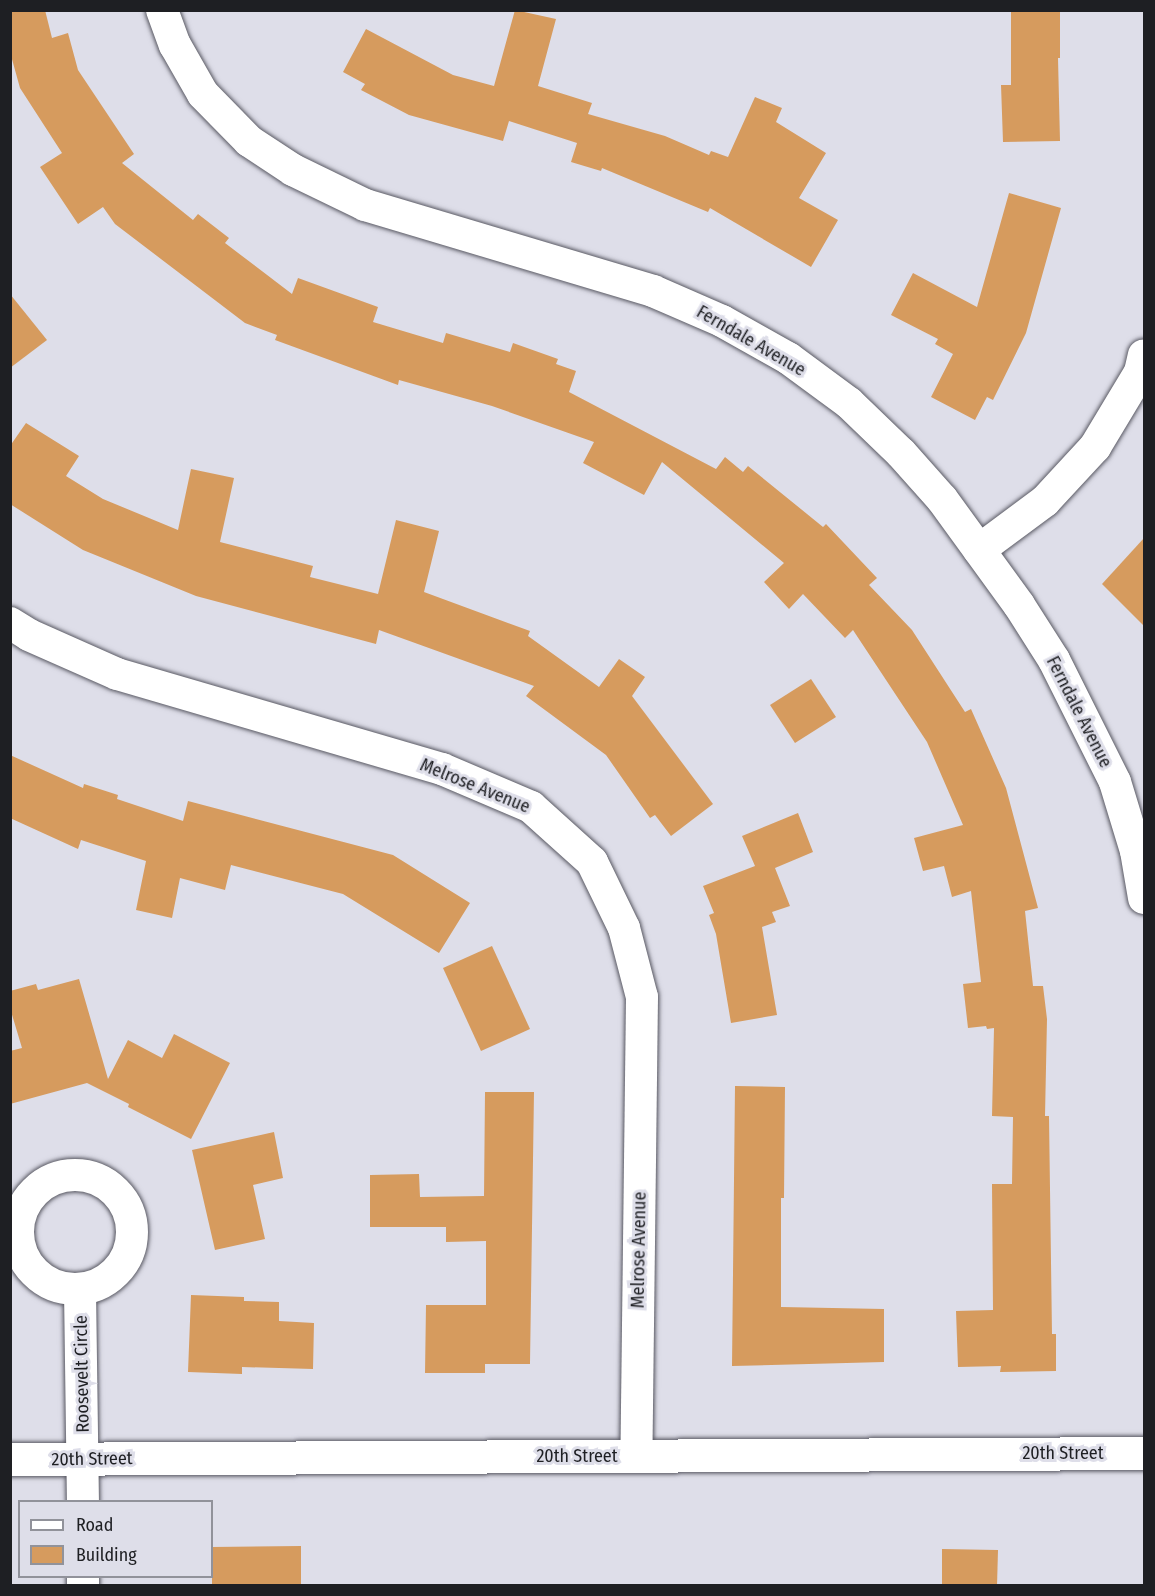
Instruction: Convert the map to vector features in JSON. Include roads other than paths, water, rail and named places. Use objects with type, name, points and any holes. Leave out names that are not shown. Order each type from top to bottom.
[{"type":"street","name":"Ferndale Avenue","points":[[162,10],[175,45],[203,94],[249,141],[293,170],[365,204],[652,291],[722,321],[788,358],[849,404],[915,468],[942,499],[1019,604],[1054,660],[1115,782],[1136,851],[1144,898]]},
{"type":"street","points":[[979,550],[1045,501],[1095,447],[1140,372],[1144,355]]},
{"type":"street","name":"Melrose Avenue","points":[[10,623],[117,674],[442,769],[531,807],[592,862],[624,928],[642,997],[636,1456]]},
{"type":"street","name":"Roosevelt Circle","points":[[80,1290],[83,1500]]},
{"type":"street","name":"20th Street","points":[[10,1459],[1144,1453]]}]
